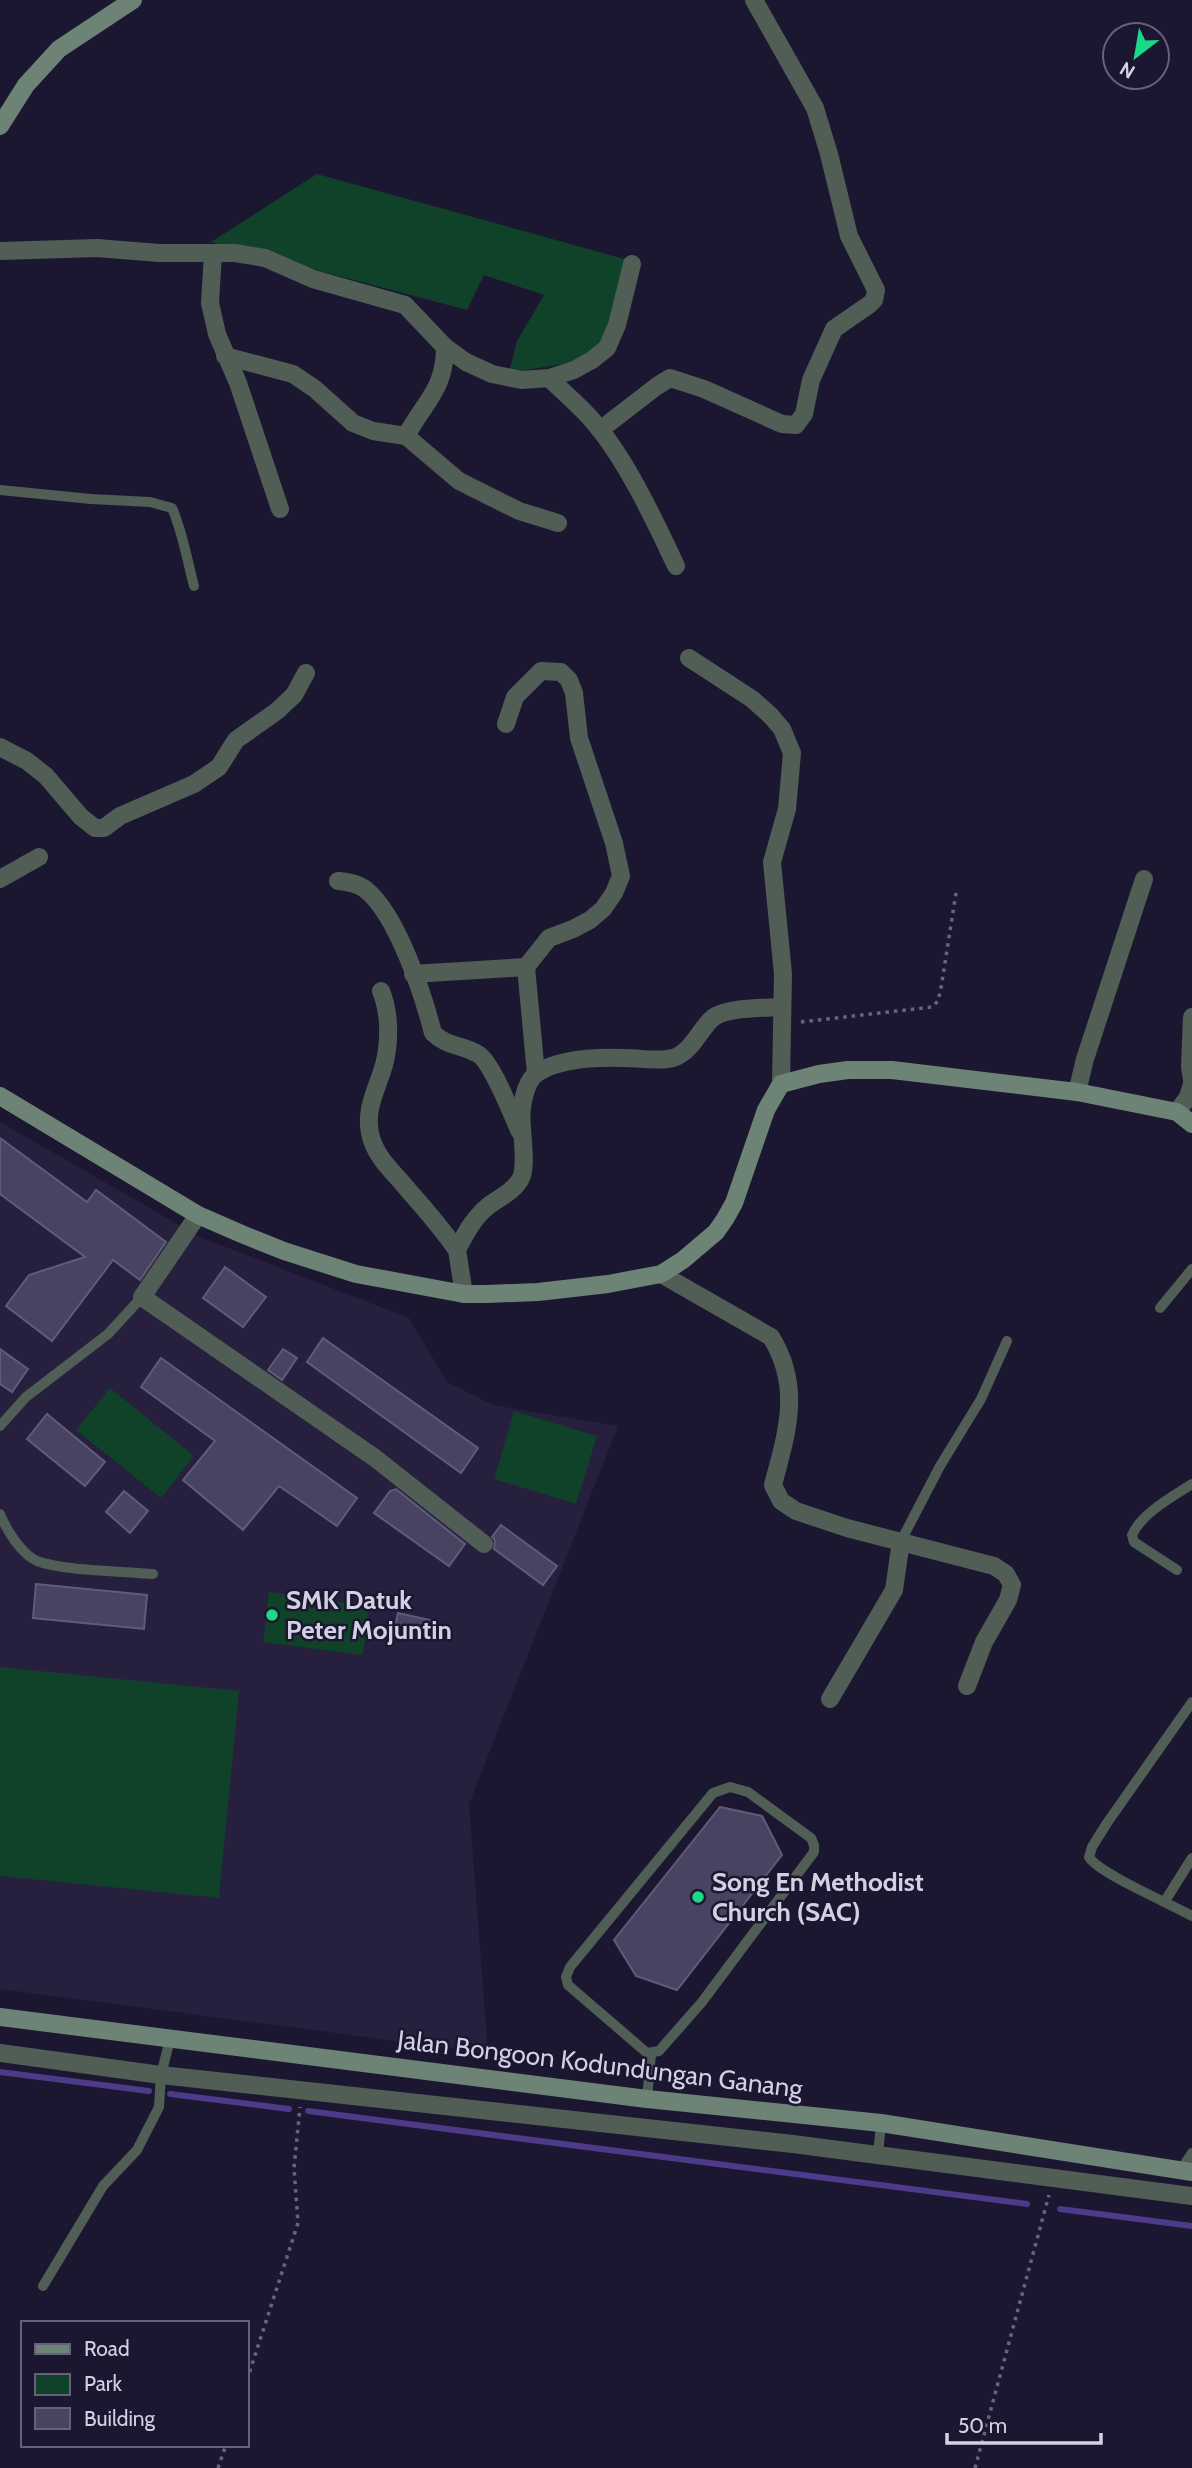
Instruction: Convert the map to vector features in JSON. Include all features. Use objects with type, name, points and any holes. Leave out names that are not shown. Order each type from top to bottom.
[{"type":"street","points":[[0,127],[26,85],[59,49],[133,0]]},
{"type":"street","points":[[600,430],[670,379],[704,388],[782,424],[796,425],[804,414],[811,380],[834,329],[874,300],[876,290],[849,236],[815,107],[754,0]]},
{"type":"street","points":[[0,251],[97,248],[159,253],[235,253],[265,258],[313,279],[405,305],[445,346],[466,362],[492,374],[522,380],[549,378],[574,370],[607,348],[617,325],[632,264]]},
{"type":"street","points":[[213,253],[210,303],[217,334],[238,383],[280,509]]},
{"type":"street","points":[[406,436],[419,412],[439,385],[445,367],[445,346]]},
{"type":"street","points":[[225,356],[293,374],[362,428],[406,436],[459,481],[519,511],[558,523]]},
{"type":"street","points":[[549,378],[593,420],[614,449],[676,566]]},
{"type":"street","points":[[0,1096],[198,1215],[284,1251],[356,1274],[464,1294],[564,1289],[661,1274],[702,1245],[725,1219],[734,1203],[766,1110],[781,1084],[783,974],[772,862],[787,809],[792,754],[782,729],[771,716],[752,699],[689,658]]},
{"type":"street","points":[[506,724],[516,697],[541,671],[561,672],[569,680],[574,693],[579,738],[614,843],[621,876],[603,909],[590,920],[549,938],[526,967],[536,1074]]},
{"type":"street","points":[[0,747],[27,761],[46,776],[81,817],[95,828],[104,828],[120,816],[194,784],[219,767],[236,740],[294,695],[306,673]]},
{"type":"street","points":[[0,879],[39,858]]},
{"type":"street","points":[[1079,1086],[1085,1059],[1144,879]]},
{"type":"street","points":[[338,881],[353,883],[365,889],[380,907],[399,939],[426,1005],[433,1033],[442,1041],[474,1051],[487,1061],[521,1134]]},
{"type":"street","points":[[413,974],[526,967]]},
{"type":"street","points":[[381,990],[388,1018],[388,1039],[384,1065],[370,1099],[369,1131],[382,1162],[457,1250],[464,1294]]},
{"type":"street","points":[[457,1250],[476,1217],[509,1193],[520,1180],[524,1168],[521,1134],[525,1094],[530,1080],[536,1074],[556,1065],[592,1058],[675,1058],[690,1047],[713,1018],[744,1010],[782,1023]]},
{"type":"street","points":[[1177,1112],[1191,1087],[1192,1017]]},
{"type":"street","points":[[781,1084],[848,1070],[892,1070],[1079,1086],[1177,1112],[1192,1124]]},
{"type":"street","points":[[198,1215],[142,1297],[375,1458],[484,1544]]},
{"type":"street","points":[[661,1274],[771,1337],[778,1348],[788,1381],[789,1417],[773,1485],[780,1501],[815,1518],[994,1566],[1006,1574],[1012,1584],[1008,1600],[984,1642],[967,1686]]},
{"type":"street","points":[[830,1699],[894,1590],[901,1541]]},
{"type":"street","name":"Jalan Bongoon Kodundungan Ganang","points":[[0,2017],[647,2099],[881,2123],[1186,2172]]},
{"type":"street","points":[[0,2053],[162,2075],[584,2120],[878,2155],[1192,2196]]},
{"type":"lane","points":[[0,490],[150,502],[172,508],[180,527],[194,586]]},
{"type":"lane","points":[[1160,1308],[1192,1269]]},
{"type":"lane","points":[[0,1426],[26,1397],[108,1334],[142,1297]]},
{"type":"lane","points":[[901,1541],[981,1399],[1007,1341]]},
{"type":"lane","points":[[1177,1570],[1134,1542],[1132,1535],[1142,1521],[1172,1496],[1192,1484]]},
{"type":"lane","points":[[0,1514],[20,1547],[34,1560],[54,1565],[153,1574]]},
{"type":"lane","points":[[1192,1702],[1107,1823],[1089,1857],[1093,1864],[1118,1879],[1192,1916]]},
{"type":"lane","points":[[730,1787],[738,1788],[748,1792],[811,1838],[814,1852],[702,2002],[671,2040],[659,2051],[651,2054],[568,1985],[566,1977],[570,1967],[713,1793],[730,1787]]},
{"type":"lane","points":[[1165,1901],[1192,1858]]},
{"type":"lane","points":[[43,2286],[103,2186],[137,2150],[159,2106],[170,2039]]},
{"type":"lane","points":[[647,2099],[651,2054]]},
{"type":"lane","points":[[878,2155],[881,2123]]},
{"type":"lane","points":[[1186,2172],[1192,2153]]},
{"type":"path","points":[[782,1023],[932,1007],[938,1002],[941,988],[956,893]]},
{"type":"path","points":[[248,2377],[298,2223],[294,2168],[301,2091]]},
{"type":"path","points":[[975,2468],[1053,2179]]},
{"type":"path","points":[[218,2468],[225,2447]]},
{"type":"shaded area","name":"SMK Datuk Peter Mojuntin","points":[[0,1122],[200,1237],[409,1318],[447,1382],[493,1405],[618,1426],[469,1804],[488,2053],[0,1989]]},
{"type":"green space","points":[[317,174],[628,260],[604,345],[575,362],[509,373],[517,341],[544,295],[484,275],[467,310],[211,242]]},
{"type":"green space","points":[[110,1388],[194,1456],[161,1498],[76,1430]]},
{"type":"green space","points":[[514,1411],[597,1436],[576,1504],[494,1479]]},
{"type":"green space","points":[[269,1592],[369,1606],[363,1655],[263,1642]]},
{"type":"green space","points":[[0,1667],[239,1691],[219,1898],[0,1876]]},
{"type":"building","points":[[0,1138],[87,1202],[96,1190],[166,1242],[140,1280],[113,1260],[52,1341],[6,1306],[29,1275],[85,1257],[0,1194]]},
{"type":"building","points":[[225,1267],[266,1297],[243,1327],[203,1298]]},
{"type":"building","points":[[323,1338],[478,1448],[461,1473],[307,1362]]},
{"type":"building","points":[[0,1349],[28,1369],[12,1392],[0,1384]]},
{"type":"building","points":[[283,1349],[297,1358],[282,1380],[268,1370]]},
{"type":"building","points":[[161,1358],[357,1498],[337,1526],[279,1486],[243,1530],[183,1480],[215,1441],[141,1387]]},
{"type":"building","points":[[47,1414],[105,1462],[85,1486],[27,1439]]},
{"type":"building","points":[[396,1489],[465,1544],[449,1566],[374,1513],[390,1491]]},
{"type":"building","points":[[124,1491],[148,1511],[130,1533],[106,1512]]},
{"type":"building","points":[[501,1525],[557,1566],[543,1585],[494,1549],[495,1540],[492,1537]]},
{"type":"building","points":[[36,1584],[147,1595],[144,1629],[33,1618]]},
{"type":"building","points":[[398,1613],[434,1621],[430,1639],[394,1632]]},
{"type":"building","name":"Song En Methodist Church (SAC)","points":[[720,1807],[762,1816],[782,1855],[677,1990],[636,1976],[614,1940]]},
{"type":"waterway","points":[[0,2072],[149,2091]]},
{"type":"waterway","points":[[170,2094],[289,2109]]},
{"type":"waterway","points":[[308,2111],[1027,2204]]},
{"type":"waterway","points":[[1060,2209],[1192,2226]]},
{"type":"place","name":"SMK Datuk Peter Mojuntin","points":[[272,1615]]},
{"type":"place","name":"Song En Methodist Church (SAC)","points":[[698,1897]]}]
